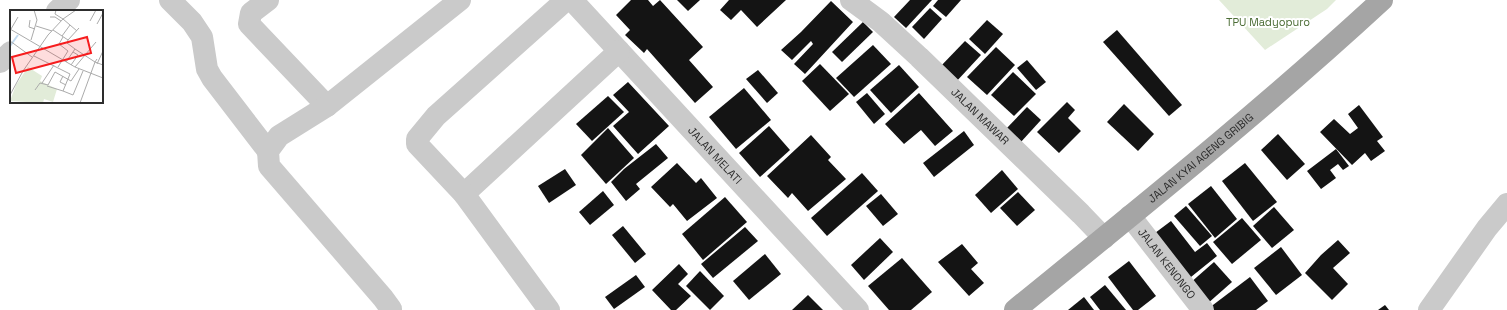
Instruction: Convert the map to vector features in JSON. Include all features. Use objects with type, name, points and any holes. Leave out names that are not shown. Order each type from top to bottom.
[{"type":"main road","name":"JALAN KYAI AGENG GRIBIG","points":[[1015,310],[1104,238],[1296,77],[1382,0]]},
{"type":"street","points":[[58,10],[70,0]]},
{"type":"street","points":[[170,0],[192,22],[202,37],[207,69],[212,78],[268,151],[269,166],[383,298],[390,310]]},
{"type":"street","points":[[268,0],[252,13],[249,24],[327,106]]},
{"type":"street","points":[[268,151],[279,136],[327,106],[460,0]]},
{"type":"street","points":[[549,310],[464,194],[417,144],[417,139],[436,116],[566,0]]},
{"type":"street","name":"JALAN MELATI","points":[[572,0],[858,310]]},
{"type":"street","name":"JALAN MAWAR","points":[[851,0],[881,22],[919,57],[1104,238]]},
{"type":"street","points":[[464,194],[619,52]]},
{"type":"street","points":[[0,62],[10,53]]},
{"type":"street","points":[[1429,310],[1507,204]]},
{"type":"street","name":"JALAN KENONGO","points":[[1130,216],[1203,310]]},
{"type":"green space","name":"TPU Madyopuro","points":[[1219,0],[1336,0],[1327,9],[1265,50]]},
{"type":"building","points":[[631,0],[648,0],[653,6],[660,0],[703,47],[689,60],[713,87],[695,103],[647,49],[644,53],[625,35],[630,30],[616,15]]},
{"type":"building","points":[[677,0],[700,0],[688,11]]},
{"type":"building","points":[[729,0],[786,0],[757,27],[741,10],[731,20],[720,10]]},
{"type":"building","points":[[910,0],[932,0],[906,28],[894,17]]},
{"type":"building","points":[[938,0],[961,0],[946,17],[933,6]]},
{"type":"building","points":[[831,1],[853,22],[805,74],[794,64],[813,44],[811,41],[792,60],[781,50]]},
{"type":"building","points":[[930,8],[942,19],[924,39],[912,27]]},
{"type":"building","points":[[987,20],[1003,34],[985,54],[969,39]]},
{"type":"building","points":[[863,22],[873,32],[842,62],[832,52]]},
{"type":"building","points":[[1117,30],[1182,105],[1169,116],[1103,42]]},
{"type":"building","points":[[965,41],[981,55],[955,83],[939,68]]},
{"type":"building","points":[[873,45],[891,64],[854,97],[836,78]]},
{"type":"building","points":[[996,47],[1015,65],[987,95],[967,77]]},
{"type":"building","points":[[1027,60],[1046,82],[1036,90],[1017,68]]},
{"type":"building","points":[[820,64],[849,94],[830,111],[802,81]]},
{"type":"building","points":[[899,65],[919,87],[891,113],[870,90]]},
{"type":"building","points":[[758,70],[778,93],[767,103],[746,79]]},
{"type":"building","points":[[1013,72],[1036,94],[1014,116],[991,95]]},
{"type":"building","points":[[628,82],[669,126],[638,154],[613,126],[629,112],[613,95]]},
{"type":"building","points":[[744,88],[771,120],[736,149],[709,117]]},
{"type":"building","points":[[867,93],[885,114],[874,124],[856,102]]},
{"type":"building","points":[[919,93],[953,131],[935,146],[921,130],[904,144],[885,124]]},
{"type":"building","points":[[608,96],[624,112],[592,141],[576,124]]},
{"type":"building","points":[[1067,102],[1075,110],[1068,118],[1081,131],[1059,153],[1037,132]]},
{"type":"building","points":[[1124,104],[1154,134],[1138,151],[1107,122]]},
{"type":"building","points":[[1359,105],[1383,137],[1377,141],[1385,151],[1371,161],[1365,153],[1352,165],[1320,132],[1334,119],[1350,134],[1358,128],[1348,114]]},
{"type":"building","points":[[1027,107],[1041,120],[1020,143],[1005,130]]},
{"type":"building","points":[[769,126],[790,150],[760,177],[739,153]]},
{"type":"building","points":[[608,128],[634,158],[606,184],[581,155]]},
{"type":"building","points":[[964,131],[974,145],[934,177],[923,163]]},
{"type":"building","points":[[1278,134],[1305,164],[1287,180],[1261,150]]},
{"type":"building","points":[[811,135],[831,157],[828,160],[846,179],[808,211],[792,193],[788,198],[767,176]]},
{"type":"building","points":[[656,144],[668,158],[636,184],[640,189],[626,201],[611,182],[624,169]]},
{"type":"building","points":[[1336,149],[1349,166],[1343,170],[1338,164],[1330,170],[1336,178],[1321,189],[1307,171]]},
{"type":"building","points":[[677,163],[696,183],[701,178],[717,198],[687,221],[673,204],[670,207],[651,187]]},
{"type":"building","points":[[1245,163],[1277,202],[1253,221],[1222,181]]},
{"type":"building","points":[[565,169],[576,185],[549,203],[538,186]]},
{"type":"building","points":[[1002,170],[1018,189],[991,213],[975,195]]},
{"type":"building","points":[[862,173],[878,191],[827,236],[811,218]]},
{"type":"building","points":[[1211,186],[1237,219],[1215,238],[1188,204]]},
{"type":"building","points":[[603,191],[614,205],[590,225],[579,212]]},
{"type":"building","points":[[1018,192],[1035,210],[1017,226],[1000,208]]},
{"type":"building","points":[[881,194],[898,214],[883,226],[866,206]]},
{"type":"building","points":[[725,197],[747,222],[703,260],[682,234]]},
{"type":"building","points":[[1186,206],[1212,236],[1200,246],[1174,216]]},
{"type":"building","points":[[1274,207],[1294,230],[1272,248],[1253,226]]},
{"type":"building","points":[[1242,218],[1261,240],[1232,264],[1213,242]]},
{"type":"building","points":[[1171,221],[1195,252],[1207,243],[1217,256],[1186,281],[1151,236]]},
{"type":"building","points":[[623,226],[646,254],[635,263],[612,235]]},
{"type":"building","points":[[745,227],[758,241],[713,278],[701,264]]},
{"type":"building","points":[[880,238],[893,252],[864,280],[851,265]]},
{"type":"building","points":[[1338,240],[1350,253],[1333,268],[1348,284],[1332,300],[1305,273],[1321,255]]},
{"type":"building","points":[[962,244],[978,263],[971,269],[984,283],[969,296],[938,262]]},
{"type":"building","points":[[1281,247],[1302,275],[1276,295],[1254,268]]},
{"type":"building","points":[[765,254],[781,274],[749,300],[733,281]]},
{"type":"building","points":[[902,258],[932,292],[911,310],[889,310],[868,286]]},
{"type":"building","points":[[1129,261],[1156,296],[1138,310],[1133,310],[1108,277]]},
{"type":"building","points":[[1214,262],[1232,282],[1207,304],[1189,284]]},
{"type":"building","points":[[679,264],[688,274],[678,284],[691,296],[676,310],[671,310],[652,290]]},
{"type":"building","points":[[700,271],[724,296],[710,310],[686,286]]},
{"type":"building","points":[[636,275],[645,287],[614,309],[605,297]]},
{"type":"building","points":[[1250,277],[1268,301],[1256,310],[1211,310],[1209,308]]},
{"type":"building","points":[[1105,285],[1126,310],[1100,310],[1090,297]]},
{"type":"building","points":[[808,295],[823,310],[792,310]]},
{"type":"building","points":[[1084,297],[1094,310],[1068,310]]},
{"type":"building","points":[[1385,305],[1389,310],[1378,310]]}]
